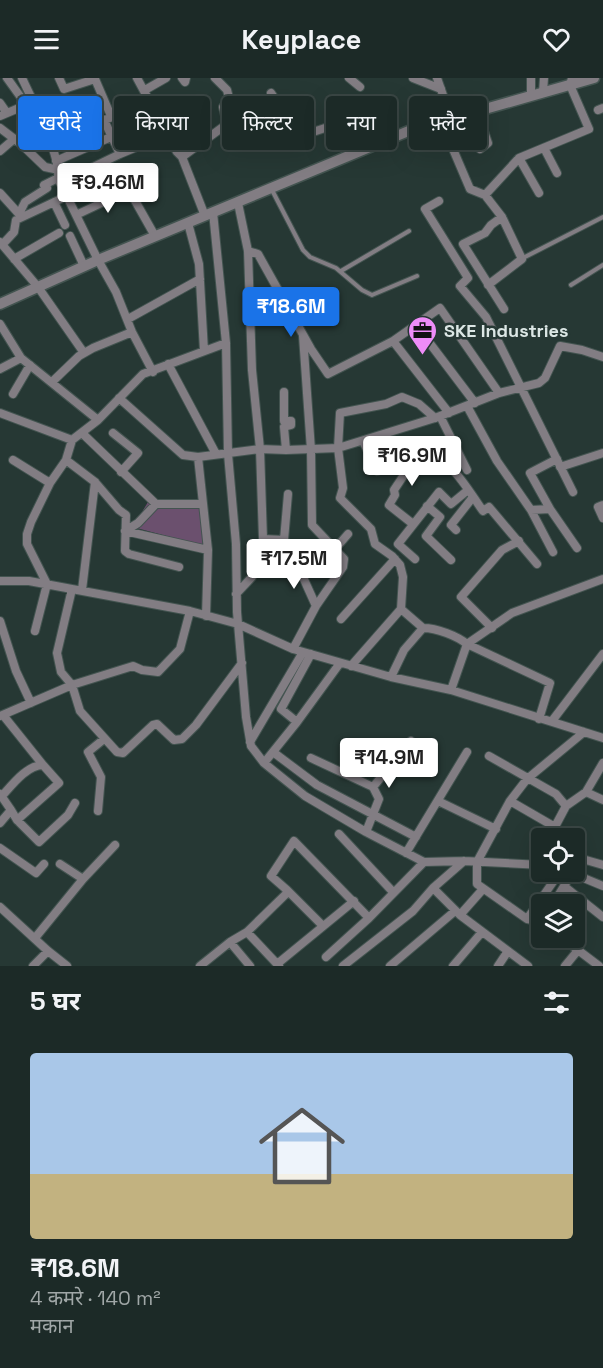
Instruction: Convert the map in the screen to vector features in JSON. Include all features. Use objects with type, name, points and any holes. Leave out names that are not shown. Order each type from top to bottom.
[{"type":"street","points":[[8,78],[20,96]]},
{"type":"street","points":[[22,78],[30,96]]},
{"type":"street","points":[[58,78],[64,89],[94,79],[111,137],[120,154]]},
{"type":"street","points":[[137,78],[148,96]]},
{"type":"street","points":[[145,90],[166,78]]},
{"type":"street","points":[[182,157],[227,124],[224,107],[228,98],[227,90],[215,78]]},
{"type":"street","points":[[349,78],[360,87]]},
{"type":"street","points":[[413,78],[441,89]]},
{"type":"street","points":[[437,78],[442,96]]},
{"type":"street","points":[[531,78],[531,96]]},
{"type":"street","points":[[543,92],[544,78]]},
{"type":"street","points":[[487,108],[531,96],[571,81],[594,78]]},
{"type":"street","points":[[485,195],[519,158],[589,129],[571,81]]},
{"type":"street","points":[[271,93],[297,132],[304,135],[334,124],[340,130],[352,155]]},
{"type":"street","points":[[0,103],[4,115],[18,109]]},
{"type":"street","points":[[102,120],[114,115]]},
{"type":"street","points":[[0,128],[45,167],[58,173],[130,150]]},
{"type":"street","points":[[0,304],[98,260],[409,131]]},
{"type":"street","points":[[1,196],[19,214],[25,202],[47,188],[44,185],[58,173],[111,137]]},
{"type":"street","points":[[0,152],[14,139]]},
{"type":"street","points":[[544,148],[557,173]]},
{"type":"street","points":[[52,150],[67,197],[116,292],[132,332],[153,372]]},
{"type":"street","points":[[176,150],[182,157],[209,214],[226,343],[228,454],[236,544],[237,624],[250,746],[264,763],[305,796],[366,832],[424,862],[531,864]]},
{"type":"street","points":[[456,150],[470,189],[485,195],[502,217],[522,259],[488,285]]},
{"type":"street","points":[[519,158],[538,193]]},
{"type":"street","points":[[84,353],[38,287],[1,244],[14,232],[16,220],[106,181]]},
{"type":"street","points":[[76,215],[129,190],[155,236]]},
{"type":"street","points":[[439,201],[425,209],[468,278],[460,285],[486,317],[573,492]]},
{"type":"street","points":[[54,202],[65,225]]},
{"type":"street","points":[[236,594],[252,577],[263,539],[260,449],[252,370],[252,315],[248,251],[238,203]]},
{"type":"street","points":[[502,217],[485,233],[463,244],[504,309]]},
{"type":"street","points":[[188,223],[200,279],[204,351]]},
{"type":"street","points":[[14,259],[59,233]]},
{"type":"street","points":[[70,236],[84,266]]},
{"type":"street","points":[[248,251],[258,254],[328,374],[393,341],[440,308],[499,393]]},
{"type":"street","points":[[128,319],[200,279]]},
{"type":"street","points":[[252,315],[294,315]]},
{"type":"street","points":[[0,324],[21,358],[98,420]]},
{"type":"street","points":[[416,325],[471,404],[497,461],[531,510],[553,552]]},
{"type":"street","points":[[52,382],[84,353],[132,332]]},
{"type":"street","points":[[293,649],[316,606],[344,567],[344,559],[312,525],[303,332]]},
{"type":"street","points":[[393,341],[442,416],[467,471]]},
{"type":"street","points":[[35,631],[47,584],[27,544],[27,534],[50,483],[66,460],[72,440],[83,434],[143,374],[226,343]]},
{"type":"street","points":[[119,398],[183,455],[198,457],[260,449],[338,448],[442,416],[499,393],[539,383],[545,378],[560,346],[603,357]]},
{"type":"street","points":[[0,369],[21,358]]},
{"type":"street","points":[[13,394],[30,364]]},
{"type":"street","points":[[168,364],[216,454]]},
{"type":"street","points":[[284,392],[284,422],[291,421],[291,425],[284,427],[286,450]]},
{"type":"street","points":[[351,666],[401,609],[402,573],[395,559],[375,544],[371,529],[340,498],[343,488],[338,448],[340,413],[386,404],[402,397],[442,416]]},
{"type":"street","points":[[0,413],[72,440]]},
{"type":"street","points":[[83,434],[156,504],[203,504]]},
{"type":"street","points":[[113,434],[138,453],[121,472]]},
{"type":"street","points":[[363,441],[377,471],[421,454],[442,458],[465,483],[483,511],[489,507],[537,564]]},
{"type":"street","points":[[577,548],[550,509],[530,473],[559,463],[603,453]]},
{"type":"street","points":[[198,457],[208,550],[206,615]]},
{"type":"street","points":[[13,460],[50,483]]},
{"type":"street","points":[[66,460],[95,482],[126,515],[125,550],[129,554],[179,567]]},
{"type":"street","points":[[399,464],[406,472],[388,504],[413,524]]},
{"type":"street","points":[[82,591],[95,482]]},
{"type":"street","points":[[415,559],[398,544],[439,492],[451,504],[470,494]]},
{"type":"street","points":[[284,540],[288,494]]},
{"type":"street","points":[[456,530],[451,525],[470,494]]},
{"type":"street","points":[[125,531],[138,523],[156,504]]},
{"type":"street","points":[[603,505],[598,507],[603,518]]},
{"type":"street","points":[[428,506],[440,517],[426,536],[451,560]]},
{"type":"street","points":[[531,510],[550,509]]},
{"type":"street","points":[[125,531],[208,550]]},
{"type":"street","points":[[335,549],[348,534]]},
{"type":"street","points":[[263,539],[284,540],[306,562],[302,575],[316,606]]},
{"type":"street","points":[[492,628],[461,597],[502,550],[519,541]]},
{"type":"street","points":[[341,619],[395,559]]},
{"type":"street","points":[[451,690],[467,644],[512,613],[603,579]]},
{"type":"street","points":[[0,581],[29,581],[206,615],[237,624],[293,649],[391,677],[451,690],[603,738]]},
{"type":"street","points":[[72,589],[57,653],[61,672],[72,685],[80,711],[113,749],[123,753],[153,725],[157,724],[174,740],[182,739],[196,725],[242,663]]},
{"type":"street","points":[[401,609],[423,628],[460,638],[467,644],[550,683],[539,719]]},
{"type":"street","points":[[17,820],[59,783],[1,715],[72,685],[133,666],[158,672],[180,649],[190,611]]},
{"type":"street","points":[[0,621],[16,670],[31,703]]},
{"type":"street","points":[[391,677],[404,650],[423,628]]},
{"type":"street","points":[[297,722],[281,709],[307,653]]},
{"type":"street","points":[[250,742],[307,653]]},
{"type":"street","points":[[552,721],[603,654]]},
{"type":"street","points":[[264,763],[340,663]]},
{"type":"street","points":[[531,921],[477,884],[477,862],[510,801],[528,779],[584,732]]},
{"type":"street","points":[[98,811],[101,777],[88,752],[104,740]]},
{"type":"street","points":[[373,788],[411,741]]},
{"type":"street","points":[[273,752],[316,785],[416,837]]},
{"type":"street","points":[[406,853],[466,752]]},
{"type":"street","points":[[489,756],[556,794],[566,806]]},
{"type":"street","points":[[311,758],[373,788],[379,799],[366,832]]},
{"type":"street","points":[[510,801],[555,827],[566,806],[586,792],[603,763]]},
{"type":"street","points":[[43,765],[37,765],[1,795],[17,820],[39,842],[68,815],[75,803]]},
{"type":"street","points":[[586,792],[603,800]]},
{"type":"street","points":[[438,801],[496,829]]},
{"type":"street","points":[[0,823],[11,810]]},
{"type":"street","points":[[339,834],[393,892]]},
{"type":"street","points":[[323,926],[271,876],[294,841],[369,918]]},
{"type":"street","points":[[35,938],[82,879],[115,845]]},
{"type":"street","points":[[0,848],[36,873],[44,864]]},
{"type":"street","points":[[585,860],[603,865]]},
{"type":"street","points":[[343,966],[412,911],[433,888],[464,861]]},
{"type":"street","points":[[326,957],[369,918],[424,862]]},
{"type":"street","points":[[60,864],[82,879]]},
{"type":"street","points":[[585,878],[603,886]]},
{"type":"street","points":[[527,920],[553,882]]},
{"type":"street","points":[[560,894],[567,882]]},
{"type":"street","points":[[565,887],[603,917]]},
{"type":"street","points":[[433,888],[458,913],[528,966]]},
{"type":"street","points":[[390,966],[458,913],[483,888]]},
{"type":"street","points":[[200,966],[230,942],[248,932],[281,901],[287,890]]},
{"type":"street","points":[[248,932],[278,965],[354,901]]},
{"type":"street","points":[[0,907],[67,966]]},
{"type":"street","points":[[453,966],[482,932]]},
{"type":"street","points":[[230,942],[250,966]]},
{"type":"street","points":[[565,966],[579,949],[599,966]]},
{"type":"street","points":[[33,966],[48,951]]},
{"type":"street","points":[[498,966],[508,951]]},
{"type":"lane","points":[[272,189],[303,250],[310,257],[341,271],[362,290],[372,295],[417,276]]},
{"type":"lane","points":[[522,259],[603,217]]},
{"type":"lane","points":[[341,271],[409,231]]},
{"type":"lane","points":[[571,285],[603,265]]},
{"type":"shaded area","points":[[148,502],[158,507],[200,507],[205,541],[203,546],[133,527]]},
{"type":"place","name":"SKE Industries","points":[[423,356]]}]
